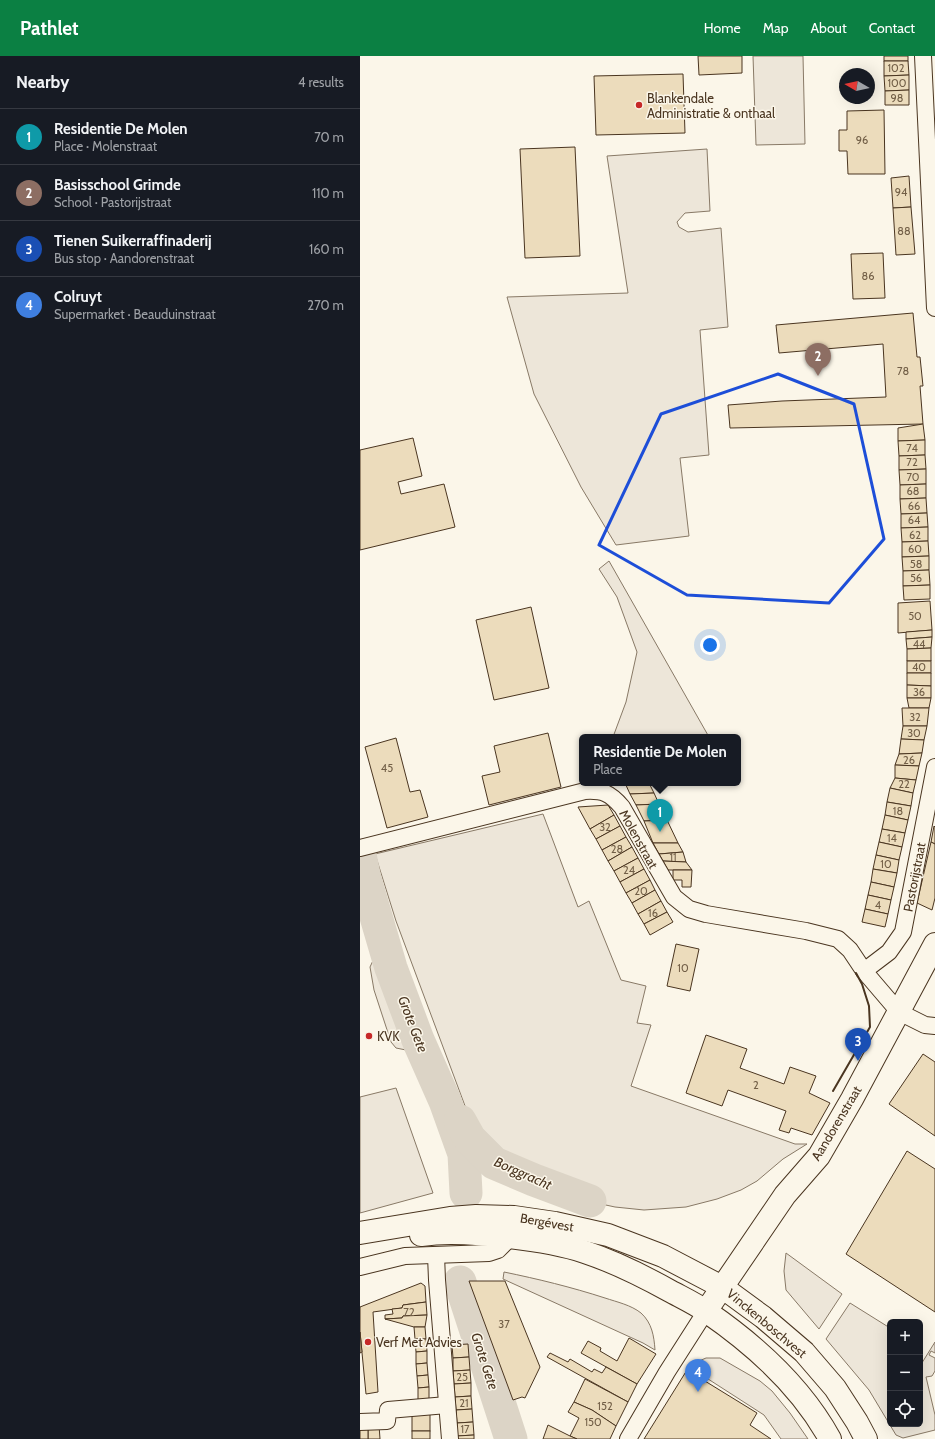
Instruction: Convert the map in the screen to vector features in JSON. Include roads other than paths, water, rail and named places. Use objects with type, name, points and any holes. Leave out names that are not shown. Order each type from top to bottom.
[{"type":"main road","name":"Aandorenstraat","points":[[706,1311],[785,1195],[818,1156],[852,1099],[935,944]]},
{"type":"main road","name":"Bergévest","points":[[360,1233],[450,1218],[476,1216],[514,1217],[554,1223],[608,1235],[663,1256],[722,1286]]},
{"type":"main road","name":"Bergévest","points":[[360,1246],[396,1238],[430,1234],[474,1233],[511,1237],[559,1245],[586,1252],[640,1274],[706,1311]]},
{"type":"main road","name":"Vinckenboschvest","points":[[722,1286],[763,1317],[804,1352],[835,1388],[866,1439]]},
{"type":"main road","points":[[706,1311],[748,1343],[787,1380],[811,1409],[830,1439]]},
{"type":"street","points":[[923,56],[931,136],[935,308]]},
{"type":"street","name":"Pastorijstraat","points":[[864,971],[889,952],[903,932],[935,767]]},
{"type":"street","name":"Molenstraat","points":[[364,846],[586,791],[597,791],[608,794],[622,807],[674,897],[689,910],[806,930],[838,939],[850,950],[864,971],[899,1012]]},
{"type":"street","points":[[899,1012],[924,1025],[935,1026]]},
{"type":"street","points":[[360,1266],[405,1256],[489,1253],[498,1250],[511,1237]]},
{"type":"street","points":[[436,1255],[450,1439]]},
{"type":"street","points":[[628,1439],[667,1372],[706,1311]]},
{"type":"street","points":[[360,1422],[387,1421],[388,1410],[447,1405]]},
{"type":"waterway","name":"Grote Gete","points":[[360,855],[365,879],[391,968],[418,1040],[445,1101],[464,1154],[466,1193]]},
{"type":"waterway","name":"Borggracht","points":[[460,1121],[470,1139],[494,1163],[590,1201]]},
{"type":"waterway","name":"Grote Gete","points":[[460,1282],[511,1439]]},
{"type":"place","name":"Blankendale Administratie & onthaal","points":[[639,105]]},
{"type":"place","name":"Basisschool Grimde","points":[[818,376]]},
{"type":"place","name":"Residentie De Molen","points":[[660,832]]},
{"type":"place","name":"KVK","points":[[369,1036]]},
{"type":"place","name":"Tienen Suikerraffinaderij","points":[[858,1061]]},
{"type":"place","name":"Verf Met Advies","points":[[368,1342]]},
{"type":"place","name":"Colruyt","points":[[698,1392]]}]
